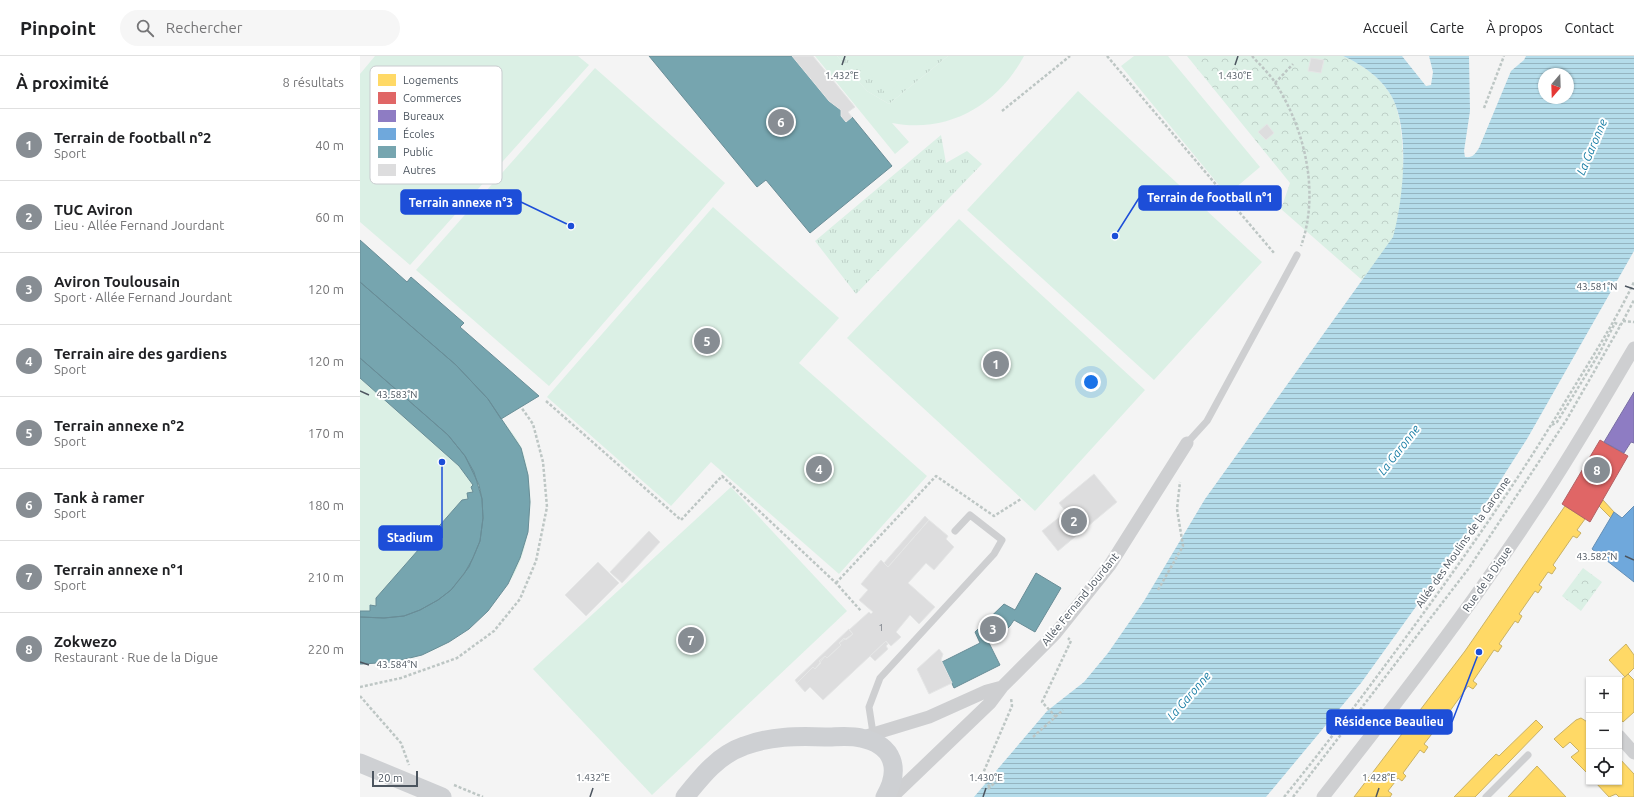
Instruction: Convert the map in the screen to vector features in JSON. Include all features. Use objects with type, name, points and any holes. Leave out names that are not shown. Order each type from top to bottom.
[{"type":"main road","points":[[685,797],[708,770],[725,755],[742,746],[764,740],[789,736],[866,735],[887,751],[892,759],[893,775],[885,797]]},
{"type":"main road","points":[[360,763],[442,797]]},
{"type":"street","name":"Rue de la Digue","points":[[1323,797],[1439,648],[1536,508],[1634,348]]},
{"type":"street","name":"Allée Fernand Jourdant","points":[[892,797],[990,703],[1002,687],[1059,629],[1110,565],[1187,443]]},
{"type":"street","points":[[866,735],[930,717],[987,690],[1002,687]]},
{"type":"street","points":[[1622,739],[1634,753]]},
{"type":"lane","points":[[1187,443],[1207,421],[1297,255]]},
{"type":"lane","points":[[866,735],[869,708],[880,678],[994,554],[1002,540],[970,516],[955,531]]},
{"type":"lane","points":[[1486,797],[1528,755]]},
{"type":"path","points":[[1002,111],[1070,56]]},
{"type":"path","points":[[1107,56],[1274,253]]},
{"type":"path","points":[[1252,56],[1275,83],[1294,119],[1308,168],[1309,196],[1307,219],[1304,238],[1297,255]]},
{"type":"path","points":[[1484,108],[1504,56]]},
{"type":"path","points":[[1275,83],[1293,64]]},
{"type":"path","name":"Allée des Moulins de la Garonne","points":[[1284,797],[1324,748],[1442,589],[1501,505],[1551,426],[1620,310],[1634,282]]},
{"type":"path","points":[[1293,797],[1469,568],[1567,419],[1634,300]]},
{"type":"path","points":[[1623,321],[1634,322]]},
{"type":"path","points":[[1551,426],[1556,422],[1564,410],[1616,323],[1620,325]]},
{"type":"path","points":[[546,401],[681,520],[722,476],[836,583],[861,611]]},
{"type":"path","points":[[360,687],[401,678],[457,658],[494,631],[520,599],[536,561],[547,507],[543,462],[532,424],[521,407]]},
{"type":"path","points":[[1158,590],[1183,546],[1177,509],[1180,480],[1171,468]]},
{"type":"path","points":[[836,583],[936,476],[994,516],[1021,499]]},
{"type":"path","points":[[1056,717],[1042,702],[1071,641],[1059,629]]},
{"type":"path","points":[[1002,687],[1012,699],[1012,706],[981,778],[989,788],[1004,774]]},
{"type":"path","points":[[360,696],[401,743],[410,768]]},
{"type":"path","points":[[1033,738],[1064,710]]},
{"type":"green space","points":[[375,56],[578,56],[589,65],[502,162],[502,66],[370,66],[370,184],[482,184],[410,265],[360,222],[360,74]]},
{"type":"green space","points":[[815,56],[837,56],[867,91],[889,104],[948,56],[1024,56],[1000,89],[986,102],[969,112],[952,120],[933,124],[913,125],[892,123],[909,142],[895,154]]},
{"type":"green space","points":[[837,56],[948,56],[889,104],[867,91]]},
{"type":"green space","points":[[855,56],[935,56],[886,94]]},
{"type":"green space","points":[[1134,56],[1168,56],[1260,167],[1227,195],[1121,66]]},
{"type":"green space","points":[[1187,56],[1343,56],[1365,68],[1384,85],[1393,99],[1398,112],[1401,129],[1403,168],[1400,208],[1397,225],[1390,244],[1362,280],[1281,209],[1290,183]]},
{"type":"green space","points":[[595,68],[725,183],[549,386],[416,270],[492,184],[502,184],[502,173]]},
{"type":"green space","points":[[1078,91],[1262,262],[1154,380],[967,210]]},
{"type":"green space","points":[[941,135],[946,163],[967,151],[982,164],[856,294],[815,241]]},
{"type":"green space","points":[[713,207],[839,318],[799,363],[927,476],[839,574],[711,462],[671,506],[547,397]]},
{"type":"green space","points":[[959,219],[1145,390],[1035,511],[847,338]]},
{"type":"green space","points":[[360,240],[407,282],[411,277],[464,323],[460,327],[539,396],[502,419],[522,449],[529,482],[530,500],[530,518],[523,554],[508,584],[466,629],[442,646],[422,655],[400,661],[362,664],[360,664]]},
{"type":"green space","points":[[731,487],[847,611],[652,795],[533,669]]},
{"type":"green space","points":[[1583,568],[1602,582],[1581,611],[1562,596]]},
{"type":"water","name":"La Garonne","points":[[1343,56],[1402,56],[1426,86],[1431,85],[1433,72],[1429,56],[1469,56],[1470,111],[1464,151],[1465,157],[1470,157],[1474,155],[1479,148],[1511,71],[1524,60],[1526,56],[1634,56],[1634,251],[1527,439],[1451,558],[1361,683],[1266,797],[974,797],[1047,711],[1084,682],[1108,653],[1144,601],[1205,499],[1393,237],[1397,222],[1402,187],[1402,130],[1393,99],[1389,92],[1372,73]]},
{"type":"building: Logements","points":[[1603,500],[1614,512],[1611,518],[1599,506]]},
{"type":"building: Logements","points":[[1565,506],[1585,519],[1577,530],[1581,533],[1577,538],[1573,536],[1553,565],[1556,568],[1552,574],[1548,572],[1539,585],[1542,587],[1538,593],[1535,591],[1519,614],[1522,616],[1518,623],[1515,621],[1499,644],[1502,646],[1498,652],[1494,650],[1473,681],[1477,684],[1473,689],[1468,686],[1447,715],[1451,718],[1447,724],[1442,721],[1424,744],[1428,747],[1424,753],[1420,750],[1403,773],[1406,776],[1402,781],[1398,778],[1388,791],[1392,794],[1390,797],[1354,797],[1465,651]]},
{"type":"building: Logements","points":[[1626,644],[1634,655],[1634,668],[1625,677],[1609,660]]},
{"type":"building: Logements","points":[[1628,674],[1634,680],[1634,712],[1623,722],[1622,721],[1622,679]]},
{"type":"building: Logements","points":[[1581,718],[1586,721],[1586,772],[1571,757],[1579,751],[1570,742],[1563,748],[1554,739],[1576,720]]},
{"type":"building: Logements","points":[[1536,720],[1543,727],[1475,797],[1454,797],[1496,754],[1499,756]]},
{"type":"building: Logements","points":[[1622,761],[1634,774],[1634,797],[1619,797],[1616,794],[1609,797],[1598,785],[1622,785]]},
{"type":"building: Logements","points":[[1537,766],[1566,797],[1508,797]]},
{"type":"building: Commerces","points":[[1600,440],[1628,456],[1590,522],[1562,504]]},
{"type":"building: Bureaux","points":[[1634,392],[1634,443],[1631,442],[1624,453],[1604,442]]},
{"type":"building: Écoles","points":[[1634,506],[1634,582],[1592,549],[1614,512],[1622,518]]},
{"type":"building: Public","points":[[649,56],[792,56],[829,101],[841,110],[841,116],[846,122],[852,117],[892,166],[810,233],[766,180],[757,187]]},
{"type":"building: Public","points":[[360,240],[407,282],[411,277],[464,323],[460,327],[539,396],[501,419],[488,399],[456,365],[360,282]]},
{"type":"building: Public","points":[[360,282],[456,365],[488,399],[521,448],[528,475],[530,502],[528,532],[520,558],[508,584],[488,611],[469,629],[449,642],[422,655],[393,662],[362,664],[360,664],[360,617],[384,618],[404,616],[420,610],[438,600],[451,590],[464,574],[473,558],[480,541],[483,518],[482,499],[479,485],[465,456],[448,435],[360,358]]},
{"type":"building: Public","points":[[360,358],[448,435],[465,456],[474,472],[482,499],[483,518],[480,541],[469,567],[451,590],[438,600],[420,610],[404,616],[384,618],[360,617],[360,611],[370,611],[370,605],[376,606],[376,598],[462,500],[468,499],[467,493],[473,492],[471,487],[473,485],[459,466],[360,378]]},
{"type":"building: Public","points":[[1036,573],[1061,588],[1035,632],[1014,620],[996,640],[989,643],[1000,665],[954,688],[942,662],[980,643],[975,632],[1004,604],[1015,610]]},
{"type":"building: Autres","points":[[792,56],[813,56],[855,107],[848,112],[852,117],[846,122],[841,116],[841,110],[829,101]]},
{"type":"building: Autres","points":[[1311,58],[1324,60],[1321,73],[1308,71]]},
{"type":"building: Autres","points":[[1267,124],[1274,133],[1266,140],[1258,132]]},
{"type":"building: Autres","points":[[1094,474],[1117,502],[1058,551],[1042,531],[1066,512],[1059,503]]},
{"type":"building: Autres","points":[[925,516],[929,520],[888,567],[884,563]]},
{"type":"building: Autres","points":[[929,520],[948,536],[946,539],[954,547],[934,570],[926,563],[908,583],[935,607],[919,624],[910,615],[896,632],[901,637],[891,646],[886,641],[823,700],[810,687],[805,692],[797,683],[813,667],[815,669],[821,663],[819,661],[825,656],[827,658],[841,645],[839,643],[844,638],[846,640],[853,634],[849,630],[869,612],[871,614],[873,612],[859,600],[868,590],[861,584],[881,560],[888,567]]},
{"type":"building: Autres","points":[[649,531],[660,542],[622,583],[610,572]]},
{"type":"building: Autres","points":[[598,562],[619,583],[586,616],[565,595]]},
{"type":"building: Autres","points":[[849,629],[853,634],[839,643],[841,645],[827,658],[825,656],[815,669],[813,667],[797,683],[795,680]]},
{"type":"building: Autres","points":[[886,641],[888,644],[886,646],[888,649],[875,661],[870,656]]},
{"type":"building: Autres","points":[[939,649],[943,654],[941,660],[952,683],[929,694],[917,669]]},
{"type":"place","name":"Tank à ramer","points":[[781,122]]},
{"type":"place","name":"Terrain annexe n°3","points":[[571,226]]},
{"type":"place","name":"Terrain de football n°1","points":[[1115,236]]},
{"type":"place","name":"Terrain annexe n°2","points":[[707,341]]},
{"type":"place","name":"Terrain de football n°2","points":[[996,364]]},
{"type":"place","name":"Stadium","points":[[442,462]]},
{"type":"place","name":"Terrain aire des gardiens","points":[[819,469]]},
{"type":"place","name":"Zokwezo","points":[[1597,470]]},
{"type":"place","name":"TUC Aviron","points":[[1074,521]]},
{"type":"place","name":"Aviron Toulousain","points":[[993,629]]},
{"type":"place","name":"Terrain annexe n°1","points":[[691,640]]},
{"type":"place","name":"Résidence Beaulieu","points":[[1479,652]]}]
